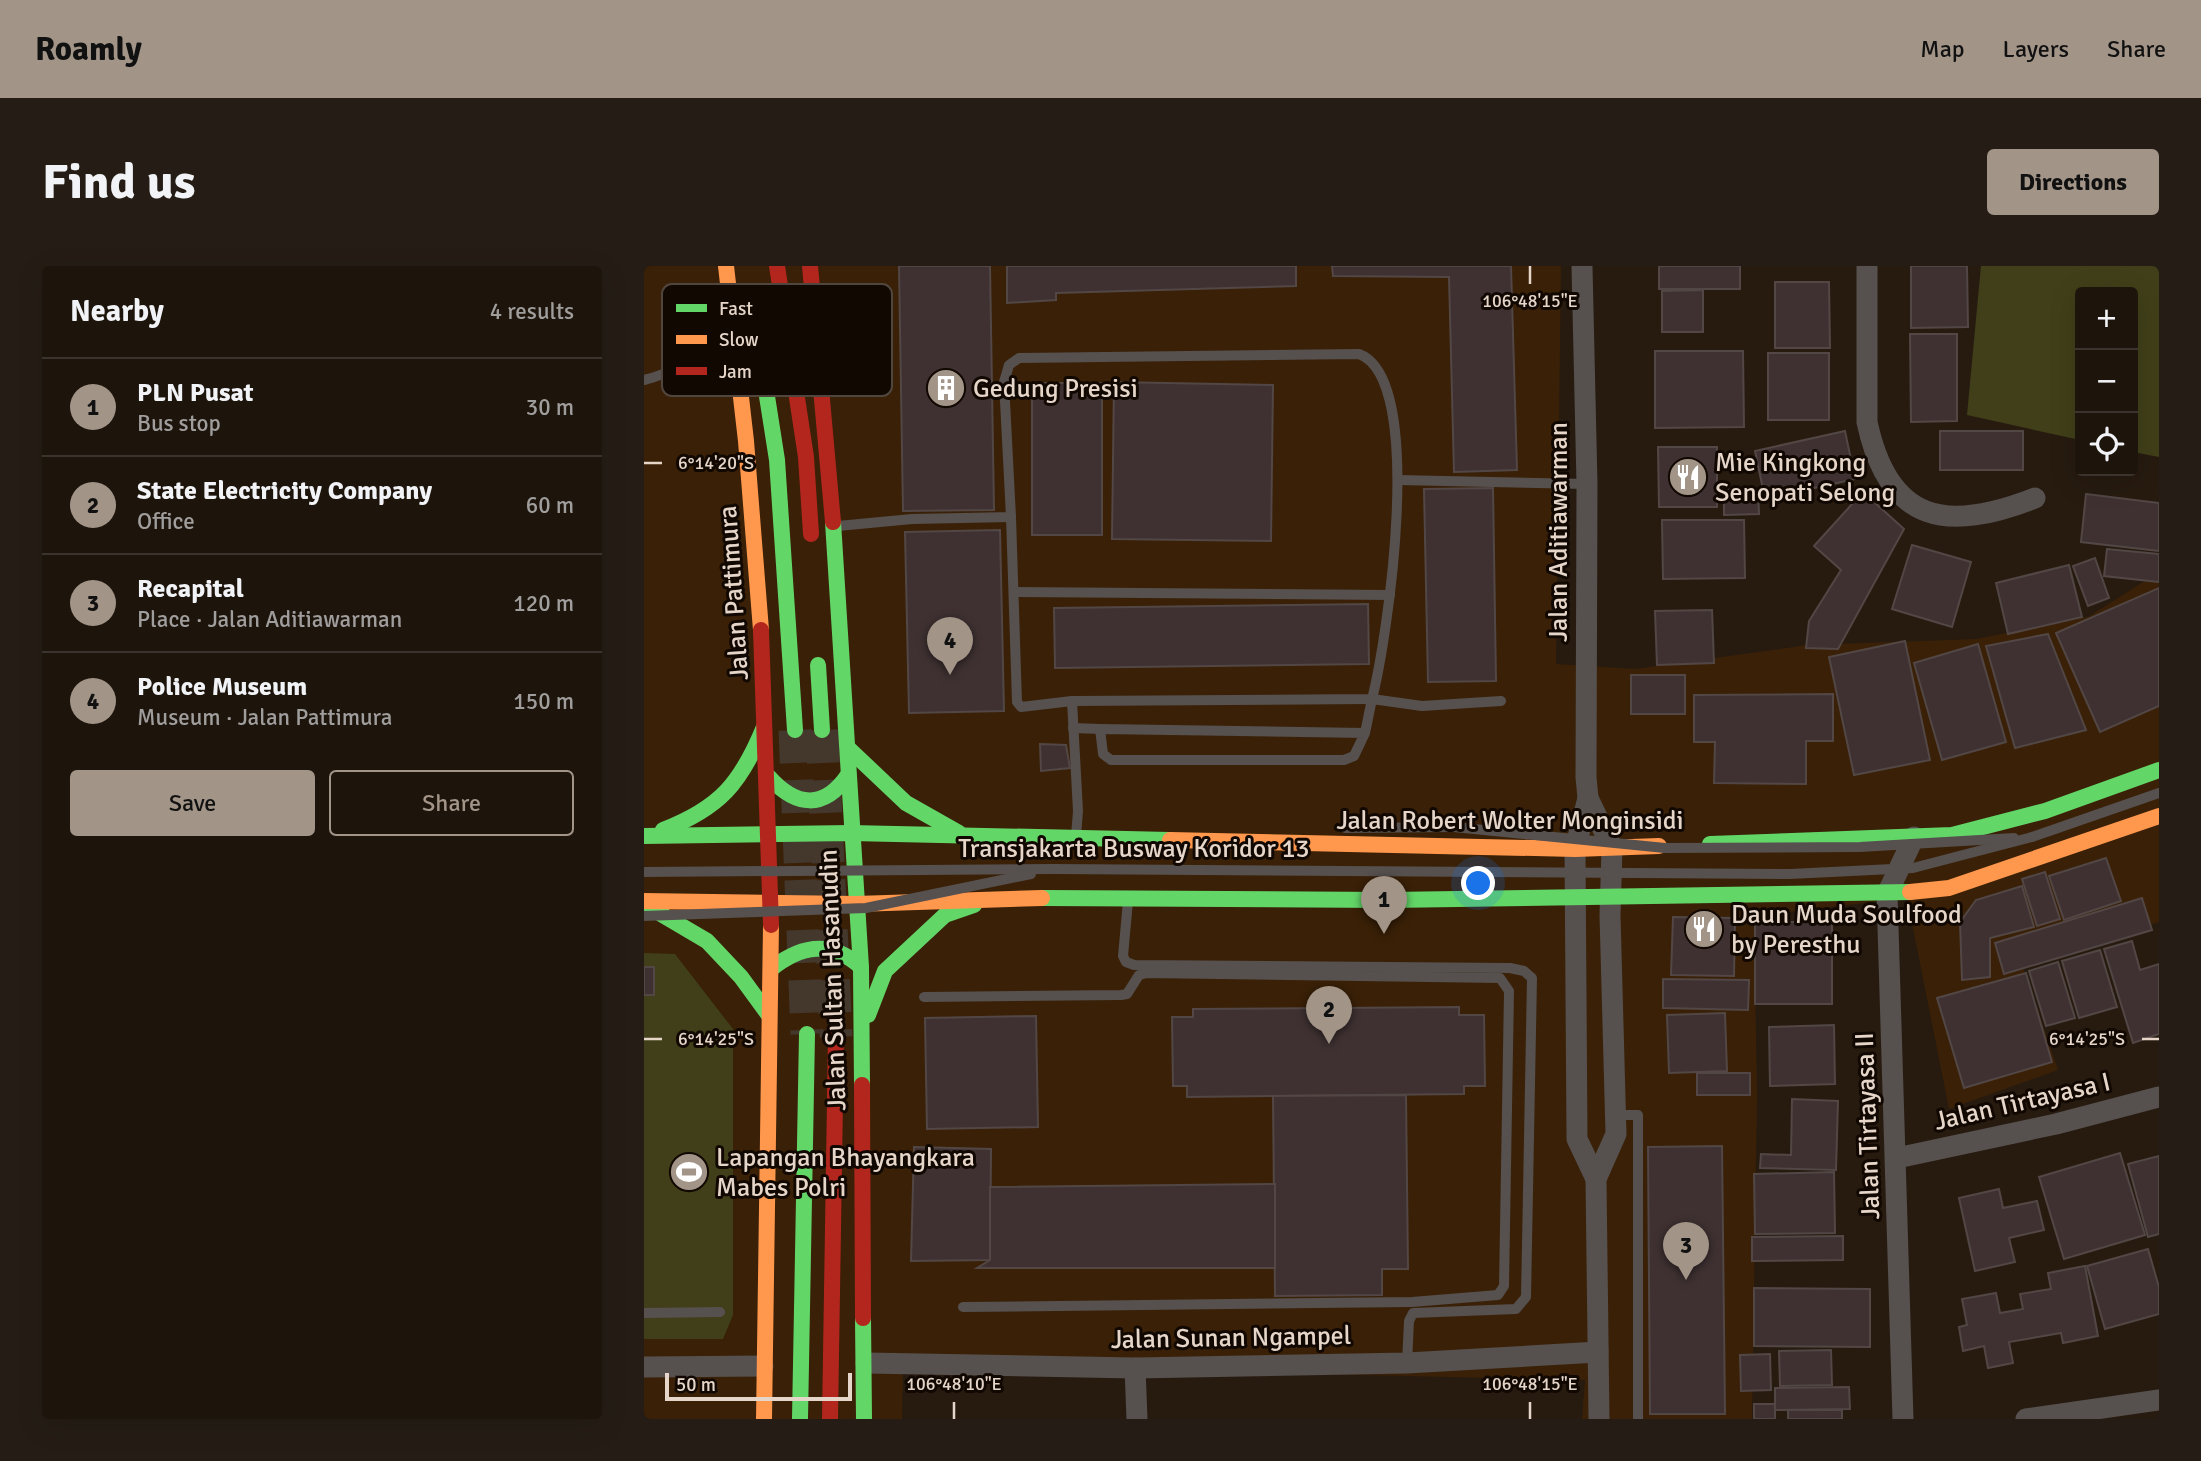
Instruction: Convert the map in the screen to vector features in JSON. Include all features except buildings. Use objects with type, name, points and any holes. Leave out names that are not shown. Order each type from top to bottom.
[{"type":"main road","name":"Jalan Pattimura","points":[[726,266],[728,284]]},
{"type":"main road","points":[[777,266],[780,284]]},
{"type":"main road","points":[[810,266],[812,284]]},
{"type":"main road","name":"Jalan Pattimura","points":[[743,396],[767,720],[769,835]]},
{"type":"main road","points":[[767,396],[777,460],[795,730]]},
{"type":"main road","points":[[797,396],[806,457],[812,552]]},
{"type":"main road","points":[[824,396],[830,452],[851,833]]},
{"type":"main road","points":[[817,648],[822,730]]},
{"type":"main road","points":[[645,836],[691,821],[717,805],[751,760],[767,720]]},
{"type":"main road","points":[[848,748],[906,803],[963,835]]},
{"type":"main road","name":"Jalan Robert Wolter Monginsidi","points":[[645,836],[851,833],[1575,849],[1914,837],[1952,835],[2045,811],[2159,771]]},
{"type":"main road","points":[[769,777],[779,791],[792,798],[812,801],[831,797],[840,790],[848,775]]},
{"type":"main road","points":[[644,903],[856,904],[992,898],[1389,900],[1887,894],[1949,888],[2159,817]]},
{"type":"main road","name":"Jalan Sultan Hasanudin","points":[[851,833],[860,967],[866,1363],[864,1419]]},
{"type":"main road","points":[[764,1419],[768,1014],[771,969],[769,835]]},
{"type":"main road","points":[[860,1037],[885,971],[945,915],[992,898]]},
{"type":"main road","points":[[644,903],[707,941],[735,970],[768,1014]]},
{"type":"main road","points":[[771,969],[795,951],[819,948],[848,953],[860,967]]},
{"type":"main road","points":[[800,1419],[807,1034]]},
{"type":"main road","points":[[830,1419],[836,1037]]},
{"type":"street","name":"Jalan Aditiawarman","points":[[1582,266],[1587,484],[1588,798],[1575,849],[1577,1139],[1596,1179]]},
{"type":"street","points":[[1867,266],[1867,422],[1871,441],[1885,474],[1907,501],[1922,511],[1947,518],[1969,518],[1997,513],[2035,499]]},
{"type":"street","name":"Jalan Aditiawarman","points":[[1588,798],[1612,848],[1610,896],[1616,1134],[1596,1179],[1599,1419]]},
{"type":"street","name":"Jalan Tirtayasa II","points":[[1903,1419],[1887,894],[1914,837]]},
{"type":"street","name":"Jalan Tirtayasa I","points":[[1897,1158],[2056,1124],[2159,1097]]},
{"type":"street","name":"Jalan Sunan Ngampel","points":[[866,1363],[1135,1368],[1407,1363],[1598,1352]]},
{"type":"street","points":[[644,1367],[764,1366]]},
{"type":"street","points":[[1135,1368],[1137,1419]]},
{"type":"street","points":[[2026,1419],[2159,1400]]},
{"type":"lane","points":[[1100,729],[1103,754],[1111,760],[1344,760],[1354,756],[1365,733],[1372,699],[1384,655],[1398,480],[1394,416],[1388,390],[1374,362],[1359,354],[1019,358],[1009,365],[1004,382],[1018,704],[1021,707],[1072,701],[1372,699],[1422,706],[1501,701]]},
{"type":"lane","points":[[644,380],[662,376]]},
{"type":"lane","points":[[1398,480],[1587,484]]},
{"type":"lane","points":[[833,527],[912,519],[1011,517]]},
{"type":"lane","points":[[1014,592],[1390,595]]},
{"type":"lane","points":[[1072,701],[1078,811],[1076,839]]},
{"type":"lane","points":[[1073,729],[1365,733]]},
{"type":"lane","name":"Transjakarta Busway Koridor 13","points":[[644,872],[1054,869],[1674,876],[1859,872],[1913,868],[1956,859],[2032,837],[2159,793]]},
{"type":"lane","points":[[1333,828],[1454,827],[1665,848],[1860,847],[2032,837]]},
{"type":"lane","points":[[1095,839],[1105,831],[1117,829],[1211,828]]},
{"type":"lane","points":[[644,916],[866,908],[1054,869]]},
{"type":"lane","points":[[963,1307],[1413,1307],[1516,1310],[1526,1297],[1532,978],[1524,971],[1510,968],[1134,965],[1126,962],[1124,956],[1128,898]]},
{"type":"lane","points":[[924,997],[1121,995],[1127,994],[1135,979],[1134,965]]},
{"type":"lane","points":[[1135,979],[1147,973],[1500,978],[1506,985],[1509,991],[1504,1286],[1497,1295],[1413,1307]]},
{"type":"lane","points":[[1616,1115],[1638,1115],[1638,1419]]},
{"type":"lane","points":[[1407,1363],[1409,1321],[1413,1307]]},
{"type":"lane","points":[[644,1313],[720,1312]]},
{"type":"shaded area","points":[[644,266],[1561,266],[1556,664],[1635,669],[1808,645],[1976,639],[2088,617],[2159,572],[2159,922],[2023,967],[2058,1070],[1949,1109],[1907,898],[1754,916],[1757,1097],[1752,1419],[1582,1419],[1585,1380],[903,1365],[902,1419],[644,1419]]},
{"type":"shaded area","points":[[1981,266],[2159,266],[2159,457],[2138,453],[2138,287],[2075,287],[2075,439],[1967,415]]},
{"type":"shaded area","name":"Lapangan Bhayangkara Mabes Polri","points":[[644,953],[675,954],[733,1029],[733,1315],[723,1339],[644,1339]]},
{"type":"tunnel","points":[[795,730],[807,1034]]},
{"type":"tunnel","points":[[822,730],[836,1037]]},
{"type":"traffic: fast","points":[[767,396],[777,460],[795,730]]},
{"type":"traffic: fast","points":[[833,522],[861,967],[862,1085]]},
{"type":"traffic: fast","points":[[818,665],[822,730]]},
{"type":"traffic: fast","points":[[663,830],[700,813],[726,791],[747,764],[764,727]]},
{"type":"traffic: fast","points":[[848,748],[906,803],[959,833]]},
{"type":"traffic: fast","points":[[1710,844],[1952,835],[2045,811],[2159,770]]},
{"type":"traffic: fast","points":[[769,777],[789,794],[810,800],[829,794],[848,775]]},
{"type":"traffic: fast","points":[[644,836],[851,833],[1170,840]]},
{"type":"traffic: fast","points":[[1042,898],[1389,900],[1910,892]]},
{"type":"traffic: fast","points":[[644,904],[707,941],[741,977],[768,1014]]},
{"type":"traffic: fast","points":[[868,1015],[885,971],[945,915],[974,905]]},
{"type":"traffic: fast","points":[[771,969],[793,955],[816,949],[838,953],[861,967]]},
{"type":"traffic: fast","points":[[800,1419],[807,1034]]},
{"type":"traffic: fast","points":[[863,1318],[864,1419]]},
{"type":"traffic: slow","points":[[726,266],[728,284]]},
{"type":"traffic: slow","points":[[741,396],[761,630]]},
{"type":"traffic: slow","points":[[1910,892],[1949,888],[2159,816]]},
{"type":"traffic: slow","points":[[1170,840],[1575,849],[1659,846]]},
{"type":"traffic: slow","points":[[644,901],[856,904],[1042,898]]},
{"type":"traffic: slow","points":[[764,1419],[771,925]]},
{"type":"traffic: jam","points":[[777,266],[780,284]]},
{"type":"traffic: jam","points":[[810,266],[812,284]]},
{"type":"traffic: jam","points":[[797,396],[806,457],[811,534]]},
{"type":"traffic: jam","points":[[822,396],[833,522]]},
{"type":"traffic: jam","points":[[761,630],[771,925]]},
{"type":"traffic: jam","points":[[830,1419],[836,1037]]},
{"type":"traffic: jam","points":[[862,1085],[863,1318]]},
{"type":"place","name":"Gedung Presisi","points":[[946,388]]},
{"type":"place","name":"Mie Kingkong Senopati Selong","points":[[1688,477]]},
{"type":"place","name":"Police Museum","points":[[950,675]]},
{"type":"place","name":"Daun Muda Soulfood by Peresthu","points":[[1704,929]]},
{"type":"place","name":"PLN Pusat","points":[[1384,934]]},
{"type":"place","name":"State Electricity Company","points":[[1329,1044]]},
{"type":"place","name":"Lapangan Bhayangkara Mabes Polri","points":[[689,1172]]},
{"type":"place","name":"Recapital","points":[[1686,1280]]}]
